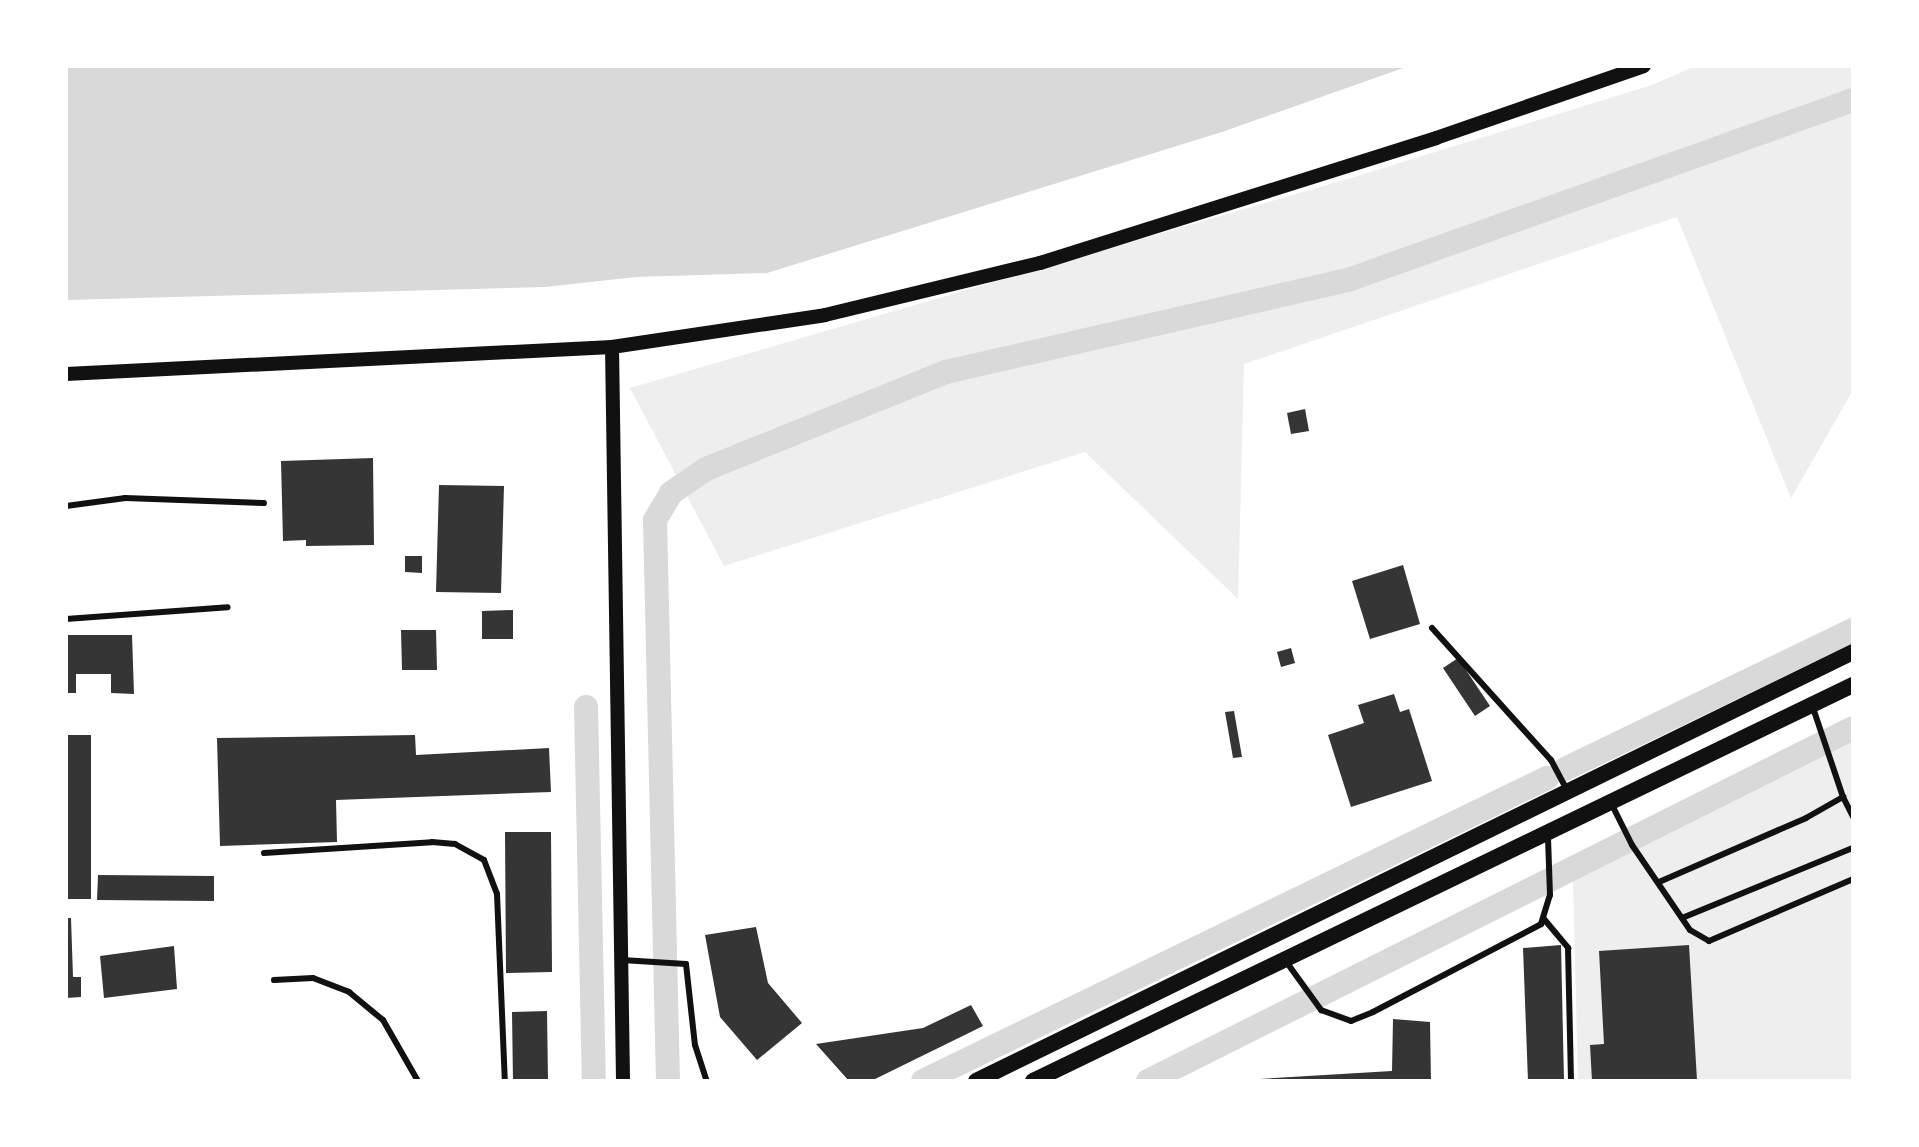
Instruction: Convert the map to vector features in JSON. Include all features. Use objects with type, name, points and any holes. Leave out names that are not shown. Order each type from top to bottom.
[{"type":"main road","points":[[976,1081],[1853,652]]},
{"type":"main road","points":[[1033,1081],[1610,800],[1815,712],[1853,685]]},
{"type":"street","points":[[66,374],[612,347],[825,315],[1040,263],[1436,138],[1644,66]]},
{"type":"street","points":[[612,347],[623,1081]]},
{"type":"lane","points":[[66,506],[125,498],[264,503]]},
{"type":"lane","points":[[66,619],[228,607]]},
{"type":"lane","points":[[1432,628],[1551,760],[1568,791]]},
{"type":"lane","points":[[1815,712],[1843,797],[1853,817]]},
{"type":"lane","points":[[1659,882],[1806,818],[1843,797]]},
{"type":"lane","points":[[1610,800],[1632,845],[1682,918],[1709,941],[1853,879]]},
{"type":"lane","points":[[1544,919],[1550,887],[1548,830]]},
{"type":"lane","points":[[264,853],[432,842],[455,844],[484,860],[497,894],[505,1081]]},
{"type":"lane","points":[[1682,918],[1853,848]]},
{"type":"lane","points":[[1283,957],[1315,1003],[1338,1019],[1351,1021],[1544,919]]},
{"type":"lane","points":[[1544,919],[1568,948],[1571,1081]]},
{"type":"lane","points":[[622,960],[677,961],[686,964],[691,977],[695,1045],[707,1081]]},
{"type":"lane","points":[[274,980],[313,978],[349,992],[383,1020],[418,1081]]},
{"type":"shaded area","points":[[66,66],[1409,66],[1222,132],[767,273],[636,277],[545,287],[66,300]]},
{"type":"shaded area","points":[[1696,66],[1853,66],[1853,390],[1791,498],[1677,217],[1244,364],[1238,599],[1085,452],[724,566],[630,388],[1351,178],[1652,85]]},
{"type":"shaded area","points":[[1853,738],[1853,1081],[1578,1081],[1573,878]]},
{"type":"building","points":[[1305,409],[1309,431],[1291,434],[1287,413]]},
{"type":"building","points":[[373,458],[374,545],[306,546],[306,540],[283,541],[281,461]]},
{"type":"building","points":[[439,485],[504,486],[501,593],[436,592]]},
{"type":"building","points":[[405,556],[422,556],[422,573],[405,572]]},
{"type":"building","points":[[1403,565],[1420,624],[1370,639],[1352,581]]},
{"type":"building","points":[[513,610],[513,639],[482,639],[482,611]]},
{"type":"building","points":[[401,630],[436,630],[437,670],[402,670]]},
{"type":"building","points":[[66,635],[132,635],[134,694],[111,693],[111,674],[76,674],[76,693],[66,693]]},
{"type":"building","points":[[1291,648],[1295,663],[1281,667],[1277,652]]},
{"type":"building","points":[[1458,658],[1490,706],[1475,716],[1443,668]]},
{"type":"building","points":[[1394,694],[1400,712],[1409,709],[1432,781],[1351,807],[1328,735],[1364,723],[1358,705]]},
{"type":"building","points":[[1234,711],[1242,757],[1233,758],[1225,712]]},
{"type":"building","points":[[66,735],[91,735],[91,899],[66,899]]},
{"type":"building","points":[[415,735],[416,755],[549,748],[551,792],[336,800],[337,842],[220,846],[217,738]]},
{"type":"building","points":[[505,832],[551,832],[552,972],[506,973]]},
{"type":"building","points":[[98,875],[214,876],[214,901],[97,900]]},
{"type":"building","points":[[66,918],[71,918],[73,977],[81,977],[81,997],[66,998]]},
{"type":"building","points":[[756,927],[768,983],[802,1023],[757,1060],[720,1017],[705,935]]},
{"type":"building","points":[[1561,945],[1564,1081],[1528,1081],[1523,948]]},
{"type":"building","points":[[1689,945],[1697,1080],[1592,1081],[1590,1045],[1604,1044],[1599,951]]},
{"type":"building","points":[[174,946],[177,989],[104,998],[100,956]]},
{"type":"building","points":[[971,1005],[983,1026],[871,1081],[849,1081],[816,1044],[923,1028]]},
{"type":"building","points":[[547,1011],[548,1081],[513,1081],[512,1012]]},
{"type":"building","points":[[1393,1019],[1430,1022],[1431,1081],[1226,1081],[1392,1071]]},
{"type":"waterway","points":[[668,1081],[655,520],[671,493],[706,469],[946,372],[1348,280],[1853,100]]},
{"type":"waterway","points":[[1565,769],[1853,630]]},
{"type":"waterway","points":[[586,707],[594,1081]]},
{"type":"waterway","points":[[1148,1081],[1853,728]]},
{"type":"waterway","points":[[923,1081],[1547,778]]}]
